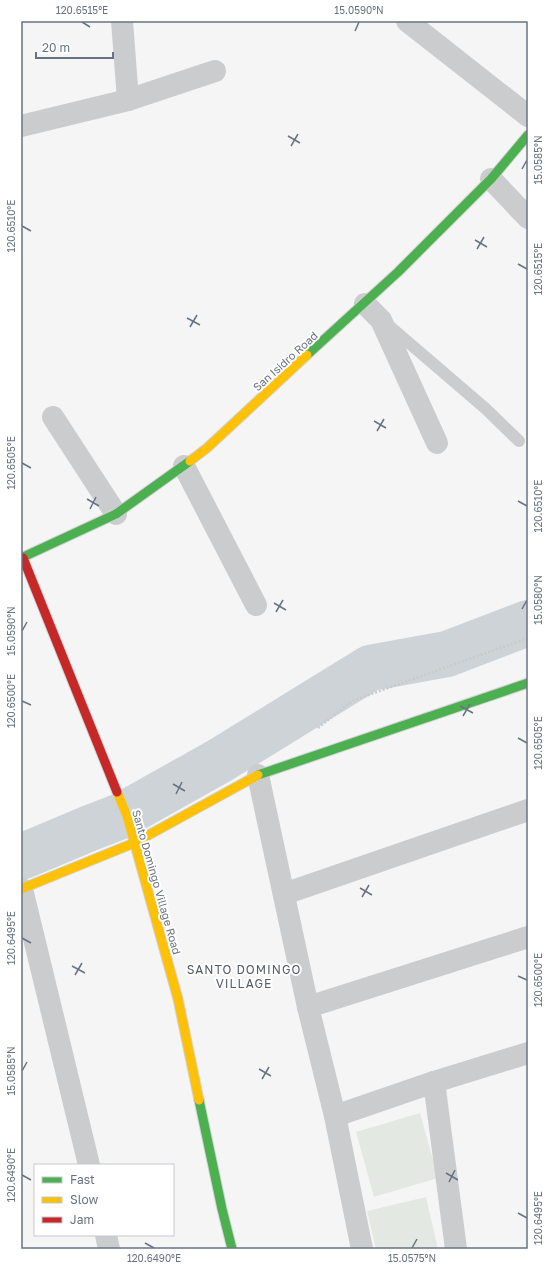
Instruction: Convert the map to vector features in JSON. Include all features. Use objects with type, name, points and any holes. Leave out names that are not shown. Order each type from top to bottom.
[{"type":"street","points":[[122,21],[128,100]]},
{"type":"street","points":[[407,21],[528,116]]},
{"type":"street","points":[[21,126],[128,100],[215,71]]},
{"type":"street","name":"San Isidro Road","points":[[22,558],[116,514],[184,466],[213,443],[365,304],[491,179],[528,134]]},
{"type":"street","points":[[491,179],[528,218]]},
{"type":"street","points":[[365,304],[382,320],[437,443]]},
{"type":"street","points":[[53,417],[116,514]]},
{"type":"street","points":[[184,466],[256,604]]},
{"type":"street","name":"Santo Domingo Village Road","points":[[22,558],[127,816],[178,999],[222,1209],[232,1249]]},
{"type":"street","points":[[89,1164],[22,889],[134,843],[258,775],[528,683]]},
{"type":"street","points":[[258,775],[308,1008],[335,1116],[362,1249]]},
{"type":"street","points":[[284,894],[528,810]]},
{"type":"street","points":[[308,1008],[528,937]]},
{"type":"street","points":[[335,1116],[434,1082],[528,1053]]},
{"type":"street","points":[[434,1082],[456,1249]]},
{"type":"street","points":[[106,1236],[109,1249]]},
{"type":"lane","points":[[382,320],[397,331],[486,409],[519,441]]},
{"type":"path","points":[[314,730],[352,701],[528,638]]},
{"type":"shaded area","points":[[420,1113],[438,1178],[374,1197],[356,1132]]},
{"type":"shaded area","points":[[426,1197],[438,1249],[376,1249],[367,1211]]},
{"type":"waterway","points":[[21,857],[121,816],[219,761],[370,668],[447,654],[528,623]]},
{"type":"traffic: fast","points":[[307,355],[398,272],[491,179],[528,135]]},
{"type":"traffic: fast","points":[[21,558],[116,514],[190,461]]},
{"type":"traffic: fast","points":[[258,775],[528,683]]},
{"type":"traffic: fast","points":[[199,1100],[232,1249]]},
{"type":"traffic: slow","points":[[190,461],[207,448],[307,355]]},
{"type":"traffic: slow","points":[[21,889],[134,843],[258,775]]},
{"type":"traffic: slow","points":[[117,792],[127,816],[178,999],[199,1100]]},
{"type":"traffic: jam","points":[[23,558],[117,792]]},
{"type":"district","name":"SANTO DOMINGO VILLAGE","points":[[244,976]]}]
